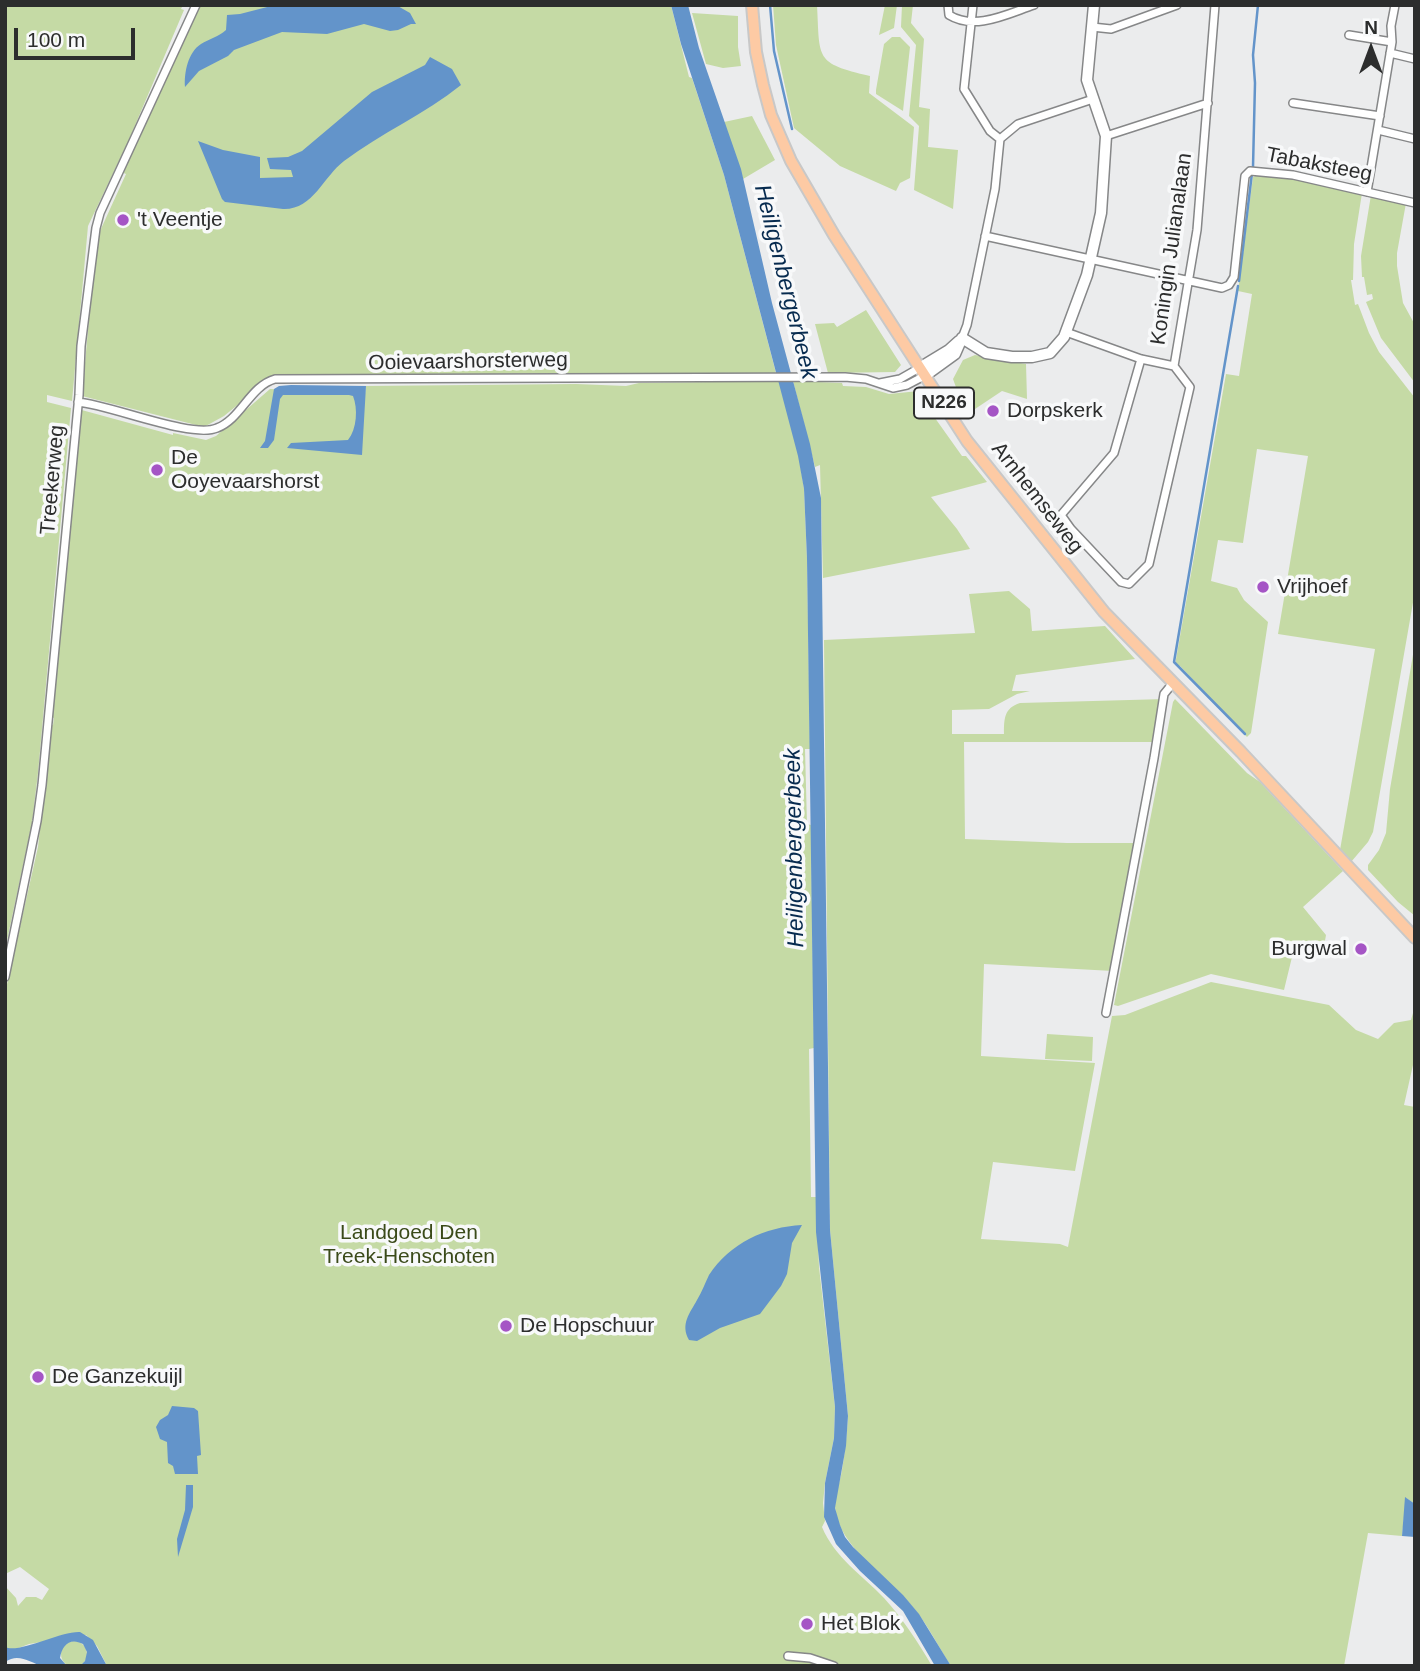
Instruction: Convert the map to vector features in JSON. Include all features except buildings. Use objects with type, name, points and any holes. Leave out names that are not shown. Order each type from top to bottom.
[{"type":"main road","name":"Arnhemseweg","points":[[752,5],[758,63],[771,115],[783,144],[834,235],[967,441],[1104,612],[1320,834],[1415,938]]},
{"type":"street","name":"Treekerweg","points":[[5,977],[40,806],[81,346],[98,221],[196,5]]},
{"type":"street","points":[[948,5],[949,15],[971,22],[985,21],[1034,5]]},
{"type":"street","points":[[973,5],[964,89],[990,131],[1000,138]]},
{"type":"street","points":[[962,338],[986,353],[1032,357],[1050,353],[1066,332],[1091,260],[1101,212],[1106,136],[1087,80],[1094,5]]},
{"type":"street","points":[[1092,27],[1111,29],[1177,5]]},
{"type":"street","name":"Koningin Julianalaan","points":[[1141,359],[1114,453],[1061,515],[1121,582],[1129,584],[1149,564],[1191,387],[1174,366],[1197,230],[1215,5]]},
{"type":"street","points":[[1367,192],[1381,117],[1395,5]]},
{"type":"street","points":[[1349,35],[1392,42]]},
{"type":"street","points":[[1390,53],[1415,59]]},
{"type":"street","points":[[923,371],[955,354],[967,325],[995,189],[1000,138],[1018,124],[1093,99]]},
{"type":"street","points":[[1106,136],[1208,103]]},
{"type":"street","points":[[1293,103],[1381,117]]},
{"type":"street","points":[[1378,130],[1415,139]]},
{"type":"street","name":"Tabaksteeg","points":[[1188,282],[1222,288],[1233,281],[1245,176],[1248,172],[1258,170],[1281,173],[1415,203]]},
{"type":"street","points":[[985,236],[1188,282]]},
{"type":"street","points":[[1066,332],[1141,359],[1174,366]]},
{"type":"street","name":"Ooievaarshorsterweg","points":[[78,402],[203,431],[223,425],[259,389],[275,379],[793,377],[856,378],[899,388],[923,371]]},
{"type":"street","points":[[1106,1013],[1164,694],[1173,683]]},
{"type":"street","points":[[788,1656],[810,1658],[834,1666]]},
{"type":"green space","points":[[5,5],[183,5],[181,9],[184,10],[128,142],[88,226],[72,401],[47,395],[47,402],[71,408],[32,823],[5,950]]},
{"type":"green space","points":[[195,5],[671,5],[689,77],[692,78],[724,175],[776,373],[293,377],[267,381],[224,416],[204,427],[82,396],[97,231],[100,231],[126,174],[121,172]]},
{"type":"green space","points":[[773,5],[817,5],[820,48],[824,56],[839,67],[870,76],[869,93],[914,127],[910,178],[900,183],[896,191],[840,166],[794,128],[776,45]]},
{"type":"green space","points":[[885,5],[897,5],[894,28],[879,35]]},
{"type":"green space","points":[[902,5],[913,5],[911,23],[924,39],[919,107],[930,109],[928,147],[958,150],[953,209],[914,190],[919,126],[909,116],[916,45],[901,27]]},
{"type":"green space","points":[[692,13],[738,16],[741,66],[723,68],[706,64]]},
{"type":"green space","points":[[892,37],[900,37],[910,47],[903,111],[876,94],[884,44]]},
{"type":"green space","points":[[752,116],[775,160],[743,179],[724,122]]},
{"type":"green space","points":[[1274,174],[1362,193],[1351,280],[1355,305],[1358,304],[1379,352],[1415,398],[1415,591],[1373,832],[1351,862],[1340,850],[1375,649],[1278,634],[1308,456],[1257,449],[1243,543],[1218,540],[1211,581],[1237,588],[1244,600],[1268,622],[1251,733],[1247,737],[1180,666],[1175,665],[1226,374],[1239,376],[1252,294],[1238,291],[1253,177]]},
{"type":"green space","points":[[1371,195],[1406,203],[1397,266],[1403,303],[1415,325],[1415,383],[1381,338],[1366,302],[1373,299],[1372,294],[1367,295],[1362,277],[1361,256]]},
{"type":"green space","points":[[866,310],[901,365],[895,372],[828,373],[815,324],[834,323],[837,327]]},
{"type":"green space","points":[[975,355],[1026,364],[1027,399],[1002,391],[969,413],[961,401],[953,379],[963,360]]},
{"type":"green space","name":"Landgoed Den Treek-Henschoten","points":[[779,381],[799,456],[804,489],[807,559],[810,749],[805,749],[807,824],[811,825],[814,1048],[809,1049],[811,1197],[816,1197],[819,1267],[835,1407],[834,1438],[825,1483],[825,1521],[822,1527],[834,1548],[898,1614],[932,1666],[107,1666],[97,1646],[86,1635],[7,1649],[5,1586],[16,1598],[18,1606],[26,1597],[42,1600],[49,1589],[20,1567],[5,1574],[5,993],[38,847],[51,725],[54,718],[51,717],[78,409],[173,435],[206,440],[216,436],[270,389],[365,394],[366,386],[626,386],[639,383]]},
{"type":"green space","points":[[793,381],[842,383],[843,386],[866,387],[889,394],[919,391],[962,456],[966,456],[987,482],[931,497],[970,549],[823,578],[820,465],[815,467]]},
{"type":"green space","points":[[1009,591],[1030,609],[1032,631],[1105,626],[1135,659],[1016,675],[1012,691],[1030,691],[1017,694],[989,709],[952,710],[952,734],[1004,734],[1008,711],[1020,703],[1166,699],[1157,742],[964,742],[965,839],[1137,843],[1113,971],[984,964],[981,1056],[1095,1063],[1075,1171],[993,1162],[981,1239],[1060,1244],[1068,1247],[1112,1016],[1125,1015],[1211,982],[1329,1005],[1356,1030],[1378,1039],[1394,1023],[1411,1020],[1415,1006],[1415,1056],[1404,1105],[1415,1107],[1415,1504],[1406,1498],[1402,1536],[1368,1533],[1344,1666],[951,1666],[916,1611],[855,1549],[838,1521],[835,1502],[848,1416],[830,1230],[824,640],[975,633],[969,594]]},
{"type":"green space","points":[[1415,643],[1415,916],[1368,870],[1368,865],[1379,850],[1386,833],[1390,789]]},
{"type":"green space","points":[[1175,699],[1247,773],[1260,782],[1343,871],[1303,907],[1326,935],[1323,952],[1300,948],[1292,957],[1284,990],[1211,974],[1118,1006],[1114,1005]]},
{"type":"green space","points":[[1047,1034],[1093,1037],[1092,1061],[1045,1059]]},
{"type":"green space","points":[[74,1641],[83,1645],[87,1654],[83,1663],[74,1667],[65,1663],[61,1654],[65,1645]]},
{"type":"water","points":[[275,5],[396,5],[410,13],[416,24],[390,31],[364,24],[327,34],[282,32],[234,50],[199,71],[185,87],[190,57],[201,44],[226,30],[227,15]]},
{"type":"water","points":[[671,5],[688,5],[699,48],[741,169],[821,498],[830,1230],[848,1416],[846,1446],[835,1508],[845,1537],[919,1614],[951,1666],[935,1666],[903,1611],[860,1571],[836,1544],[824,1517],[825,1483],[834,1438],[835,1407],[816,1232],[804,489],[798,456],[724,175]]},
{"type":"water","points":[[430,57],[452,69],[461,85],[344,161],[302,204],[283,209],[225,202],[222,199],[198,141],[223,150],[260,157],[260,178],[293,177],[291,170],[270,169],[267,158],[288,157],[302,151],[372,92],[425,65]]},
{"type":"water","points":[[291,385],[366,386],[362,455],[287,448],[291,443],[348,440],[355,424],[356,412],[353,396],[349,395],[283,395],[280,399],[274,440],[268,448],[260,448],[265,441],[274,389]]},
{"type":"water","points":[[802,1225],[792,1243],[787,1274],[760,1314],[720,1328],[697,1341],[689,1340],[685,1329],[687,1319],[709,1275],[727,1254],[762,1233]]},
{"type":"water","points":[[172,1406],[194,1408],[198,1411],[201,1455],[197,1456],[198,1474],[175,1474],[173,1466],[168,1463],[167,1442],[160,1439],[156,1427],[160,1420],[168,1415]]},
{"type":"water","points":[[186,1485],[193,1485],[193,1507],[178,1557],[177,1539],[185,1510]]},
{"type":"water","points":[[1405,1497],[1415,1504],[1415,1537],[1402,1536]]},
{"type":"water","points":[[80,1632],[93,1640],[107,1666],[80,1666],[85,1661],[87,1652],[83,1644],[74,1641],[67,1644],[61,1653],[60,1658],[67,1666],[43,1666],[20,1658],[5,1662],[5,1647],[20,1647]]},
{"type":"waterway","points":[[770,5],[774,51],[792,129]]},
{"type":"waterway","points":[[1253,167],[1253,55],[1258,5]]},
{"type":"waterway","points":[[1239,281],[1252,173]]},
{"type":"waterway","points":[[1238,286],[1174,662],[1245,734]]},
{"type":"place","name":"'t Veentje","points":[[123,220]]},
{"type":"place","name":"Dorpskerk","points":[[993,411]]},
{"type":"place","name":"De Ooyevaarshorst","points":[[157,470]]},
{"type":"place","name":"Vrijhoef","points":[[1263,587]]},
{"type":"place","name":"Burgwal","points":[[1361,949]]},
{"type":"place","name":"De Hopschuur","points":[[506,1326]]},
{"type":"place","name":"De Ganzekuijl","points":[[38,1377]]},
{"type":"place","name":"Het Blok","points":[[807,1624]]},
{"type":"water label","name":"Heiligenbergerbeek","points":[[785,282]]},
{"type":"water label","name":"Heiligenbergerbeek","points":[[795,848]]}]
